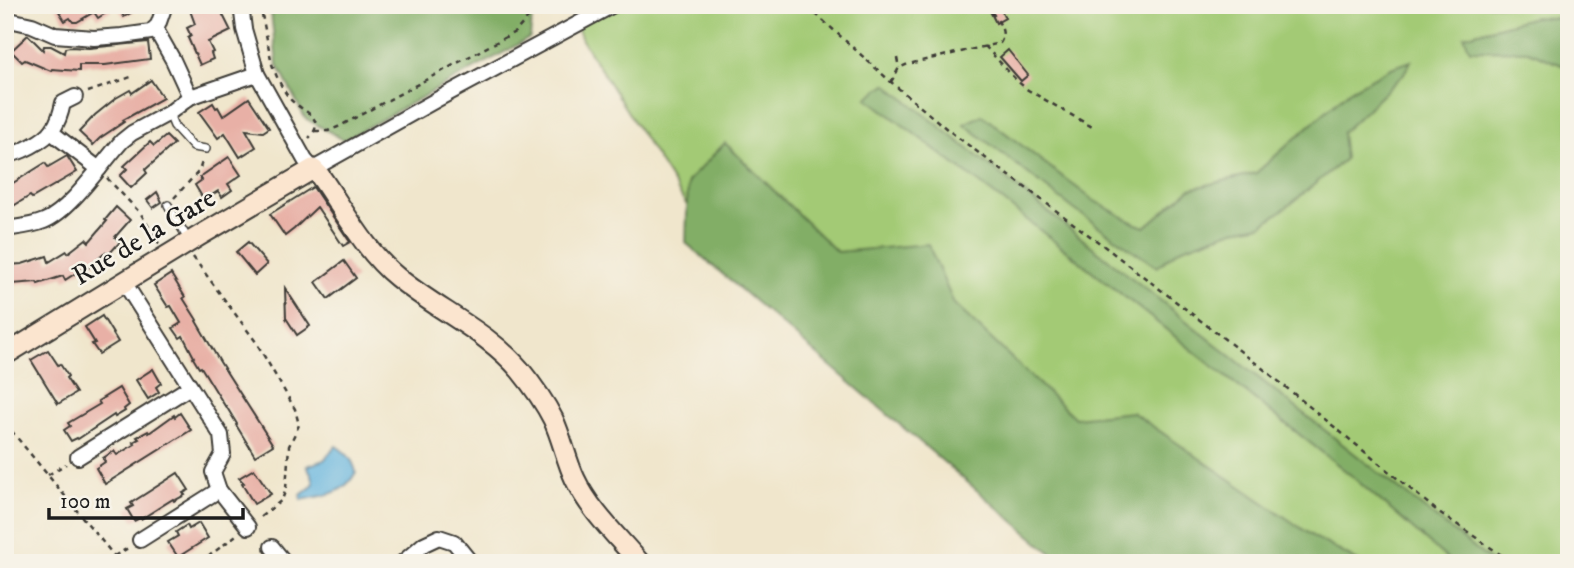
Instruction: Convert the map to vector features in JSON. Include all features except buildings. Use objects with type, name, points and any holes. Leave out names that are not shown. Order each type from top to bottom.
[{"type":"street","points":[[5,19],[32,25],[55,35],[122,37],[151,32],[158,24],[164,5]]},
{"type":"street","points":[[242,5],[244,29],[257,74],[305,160],[320,176],[373,253],[394,275],[510,358],[538,392],[554,421],[575,478],[590,506],[640,563]]},
{"type":"street","points":[[313,169],[613,5]]},
{"type":"street","points":[[155,28],[190,97]]},
{"type":"street","points":[[5,229],[43,222],[55,215],[66,206],[122,141],[190,97],[257,74]]},
{"type":"street","points":[[5,155],[20,152],[51,132],[58,121],[63,103],[75,97]]},
{"type":"street","points":[[51,132],[99,169]]},
{"type":"street","name":"Rue de la Gare","points":[[5,355],[167,256],[190,249],[313,169]]},
{"type":"street","points":[[124,282],[221,435],[223,454],[213,472],[219,490],[248,527]]},
{"type":"street","points":[[78,457],[190,387]]},
{"type":"street","points":[[140,540],[219,490]]},
{"type":"street","points":[[402,563],[424,544],[439,537],[454,542],[471,563]]},
{"type":"street","points":[[272,547],[285,563]]},
{"type":"lane","points":[[169,113],[174,126],[193,147],[206,149]]},
{"type":"lane","points":[[168,205],[190,249]]},
{"type":"path","points":[[260,5],[275,72],[290,99],[313,116],[316,122],[311,137],[297,145]]},
{"type":"path","points":[[315,131],[328,131],[338,127],[514,32],[540,5]]},
{"type":"path","points":[[785,5],[817,15],[948,130],[1266,372],[1436,510],[1513,563]]},
{"type":"path","points":[[891,82],[899,68],[908,64],[1000,43],[1004,36],[1003,29],[987,5]]},
{"type":"path","points":[[985,46],[1028,90],[1094,128]]},
{"type":"path","points":[[897,58],[899,68]]},
{"type":"path","points":[[75,97],[131,77]]},
{"type":"path","points":[[168,205],[198,171],[206,149]]},
{"type":"path","points":[[99,169],[141,214],[167,256]]},
{"type":"path","points":[[190,249],[193,257],[256,342],[295,409],[299,425],[289,446],[286,489],[282,500],[200,563]]},
{"type":"path","points":[[5,423],[120,563]]},
{"type":"path","points":[[48,475],[78,457]]},
{"type":"path","points":[[114,556],[140,540]]},
{"type":"green space","points":[[270,5],[533,5],[530,38],[344,140],[305,118],[277,64]]},
{"type":"green space","points":[[569,5],[1569,5],[1569,563],[1098,563],[690,210],[582,40]]},
{"type":"green space","points":[[1534,17],[1569,19],[1569,68],[1528,51],[1470,50],[1464,36]]},
{"type":"green space","points":[[1411,61],[1403,75],[1342,133],[1345,159],[1292,203],[1262,225],[1234,230],[1180,249],[1157,267],[1075,210],[964,124],[982,115],[1093,200],[1145,227],[1190,189],[1256,173],[1350,90],[1391,68]]},
{"type":"green space","points":[[886,84],[1493,563],[1452,563],[1347,472],[1003,201],[867,98]]},
{"type":"green space","points":[[725,143],[837,252],[928,244],[954,304],[1075,418],[1132,412],[1314,537],[1361,563],[1064,563],[686,243],[688,181]]},
{"type":"water","points":[[336,446],[353,464],[356,472],[351,480],[339,490],[301,500],[301,495],[314,483],[307,466],[324,460]]}]
